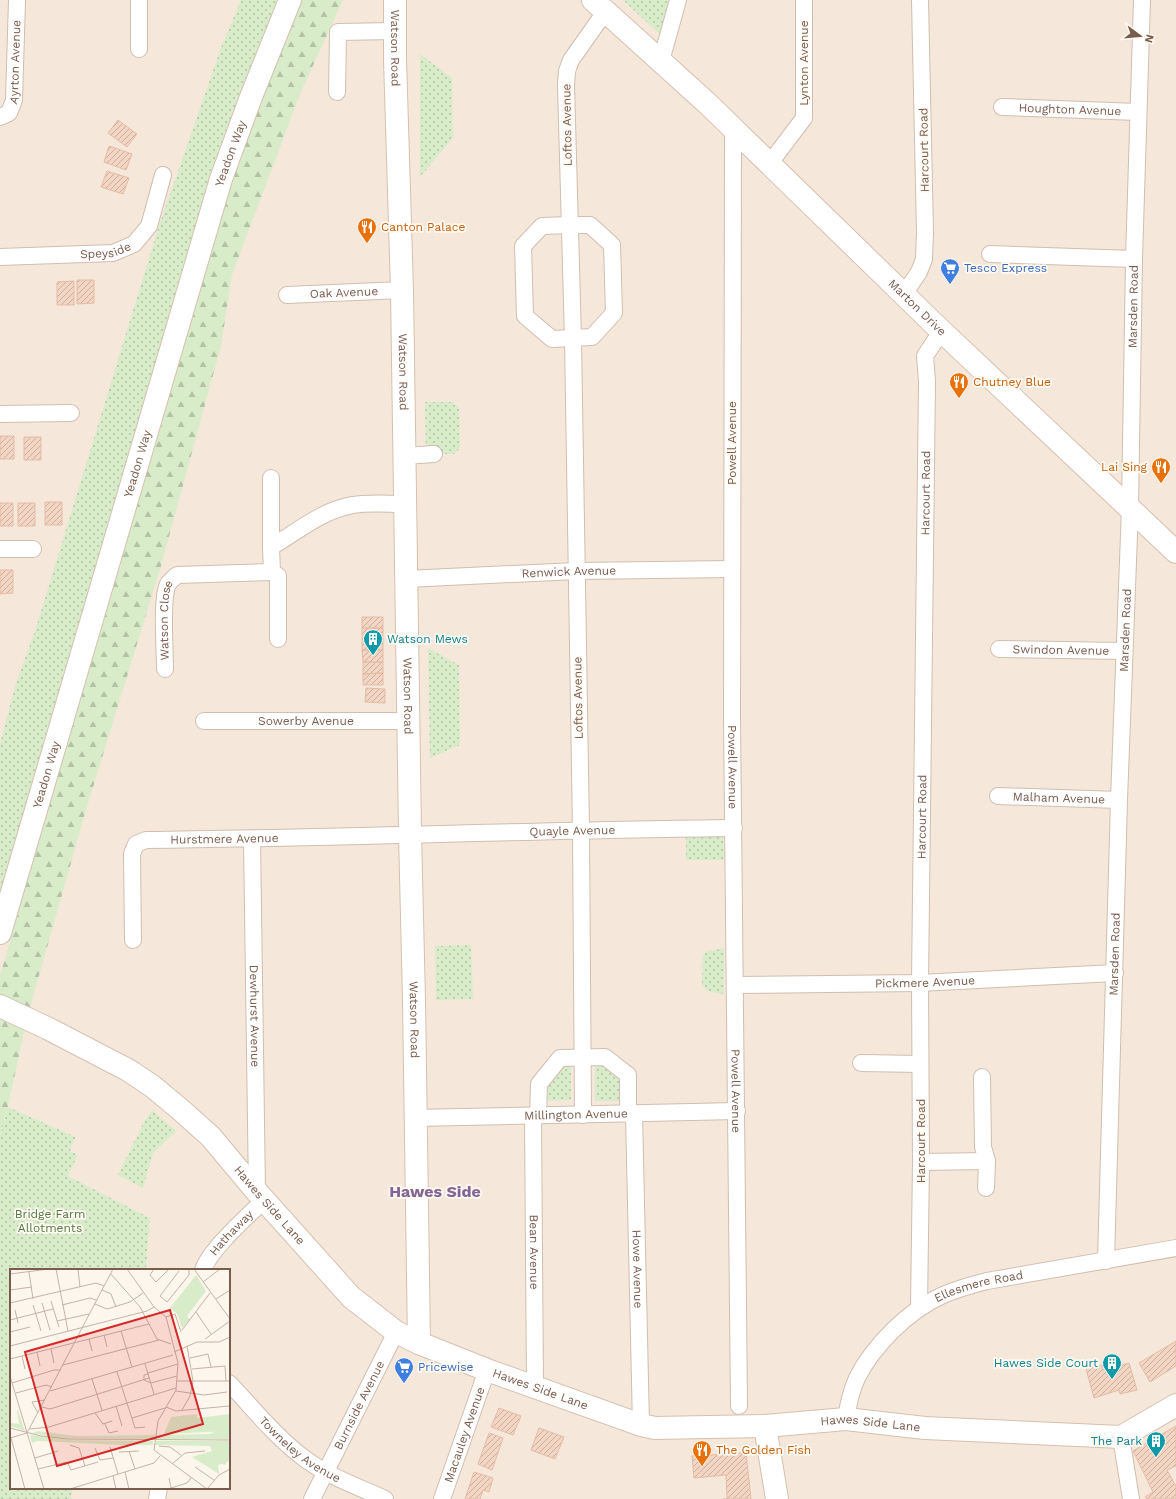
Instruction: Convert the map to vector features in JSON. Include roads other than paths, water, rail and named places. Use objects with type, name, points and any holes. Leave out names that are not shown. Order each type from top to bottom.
[{"type":"street","name":"Ayrton Avenue","points":[[0,117],[9,113],[14,100],[17,0]]},
{"type":"street","points":[[139,0],[139,49]]},
{"type":"street","name":"Yeadon Way","points":[[0,934],[221,179],[251,97],[290,0]]},
{"type":"street","name":"Watson Road","points":[[395,0],[402,290],[408,721],[414,1000],[418,1343]]},
{"type":"street","points":[[661,61],[678,0]]},
{"type":"street","name":"Lynton Avenue","points":[[770,163],[804,118],[804,0]]},
{"type":"street","name":"Harcourt Road","points":[[904,294],[919,272],[924,259],[925,232],[920,0]]},
{"type":"street","name":"Marsden Road","points":[[1106,1261],[1119,800],[1130,508],[1134,259],[1142,0]]},
{"type":"street","name":"Marton Drive","points":[[599,6],[708,104],[904,294],[1176,552]]},
{"type":"street","name":"Loftos Avenue","points":[[583,1115],[573,339],[566,85],[567,71],[571,60],[599,6]]},
{"type":"street","points":[[337,92],[338,32],[395,31]]},
{"type":"street","name":"Houghton Avenue","points":[[1002,107],[1138,112]]},
{"type":"street","name":"Powell Avenue","points":[[733,129],[732,569],[739,1406]]},
{"type":"street","name":"Speyside","points":[[0,256],[113,253],[134,244],[149,226],[163,175]]},
{"type":"street","points":[[590,224],[612,245],[614,313],[592,337],[552,339],[525,316],[523,246],[542,226],[570,225],[590,224]]},
{"type":"street","points":[[990,254],[1134,259]]},
{"type":"street","name":"Oak Avenue","points":[[287,295],[402,290]]},
{"type":"street","name":"Harcourt Road","points":[[919,1308],[921,1162],[920,983],[927,381],[925,356],[942,330]]},
{"type":"street","points":[[0,414],[71,413]]},
{"type":"street","points":[[404,456],[434,454]]},
{"type":"street","points":[[271,478],[272,572],[278,576],[278,639]]},
{"type":"street","points":[[272,547],[325,514],[353,504],[405,504]]},
{"type":"street","points":[[0,549],[33,549]]},
{"type":"street","name":"Renwick Avenue","points":[[406,579],[576,571],[732,569]]},
{"type":"street","name":"Watson Close","points":[[165,669],[165,593],[169,583],[177,575],[272,572]]},
{"type":"street","name":"Swindon Avenue","points":[[999,649],[1124,651]]},
{"type":"street","name":"Sowerby Avenue","points":[[204,721],[408,721]]},
{"type":"street","name":"Malham Avenue","points":[[998,796],[1119,800]]},
{"type":"street","name":"Quayle Avenue","points":[[410,834],[734,828]]},
{"type":"street","name":"Hurstmere Avenue","points":[[134,940],[132,854],[136,844],[146,840],[252,839],[410,834]]},
{"type":"street","name":"Dewhurst Avenue","points":[[252,839],[261,1196]]},
{"type":"street","name":"Pickmere Avenue","points":[[735,985],[920,983],[1115,973]]},
{"type":"street","name":"Hawes Side Lane","points":[[0,1006],[47,1028],[128,1070],[152,1086],[210,1137],[351,1297],[396,1332],[418,1343],[487,1370],[641,1425],[655,1428],[765,1426],[846,1419],[925,1428],[1121,1437]]},
{"type":"street","points":[[535,1116],[539,1084],[560,1058],[583,1057],[605,1057],[628,1075],[631,1114]]},
{"type":"street","points":[[861,1063],[920,1064]]},
{"type":"street","points":[[982,1077],[983,1147],[987,1161],[986,1188]]},
{"type":"street","name":"Millington Avenue","points":[[415,1118],[737,1111]]},
{"type":"street","name":"Howe Avenue","points":[[631,1114],[641,1425]]},
{"type":"street","name":"Bean Avenue","points":[[535,1116],[535,1387]]},
{"type":"street","points":[[921,1162],[987,1161]]},
{"type":"street","name":"Hathaway","points":[[203,1269],[218,1247],[261,1196]]},
{"type":"street","name":"Ellesmere Road","points":[[846,1419],[850,1397],[857,1378],[868,1360],[898,1326],[919,1308],[940,1296],[964,1286],[987,1281],[1176,1248]]},
{"type":"street","name":"Burnside Avenue","points":[[312,1499],[396,1332]]},
{"type":"street","name":"Macauley Avenue","points":[[442,1499],[487,1370]]},
{"type":"street","name":"Towneley Avenue","points":[[230,1383],[277,1435],[301,1456],[326,1472],[385,1499]]},
{"type":"street","points":[[1131,1499],[1121,1437],[1176,1405]]},
{"type":"street","points":[[765,1426],[778,1499]]},
{"type":"street","points":[[157,1499],[159,1489]]},
{"type":"place","name":"Canton Palace","points":[[367,244]]},
{"type":"place","name":"Tesco Express","points":[[950,285]]},
{"type":"place","name":"Chutney Blue","points":[[959,399]]},
{"type":"place","name":"Lai Sing","points":[[1161,484]]},
{"type":"place","name":"Watson Mews","points":[[373,656]]},
{"type":"place","name":"Hawes Side Court","points":[[1112,1380]]},
{"type":"place","name":"Pricewise","points":[[404,1384]]},
{"type":"place","name":"The Park","points":[[1156,1458]]},
{"type":"place","name":"The Golden Fish","points":[[702,1467]]},
{"type":"district","name":"Hawes Side","points":[[435,1191]]},
{"type":"park label","name":"Bridge Farm Allotments","points":[[50,1221]]}]
